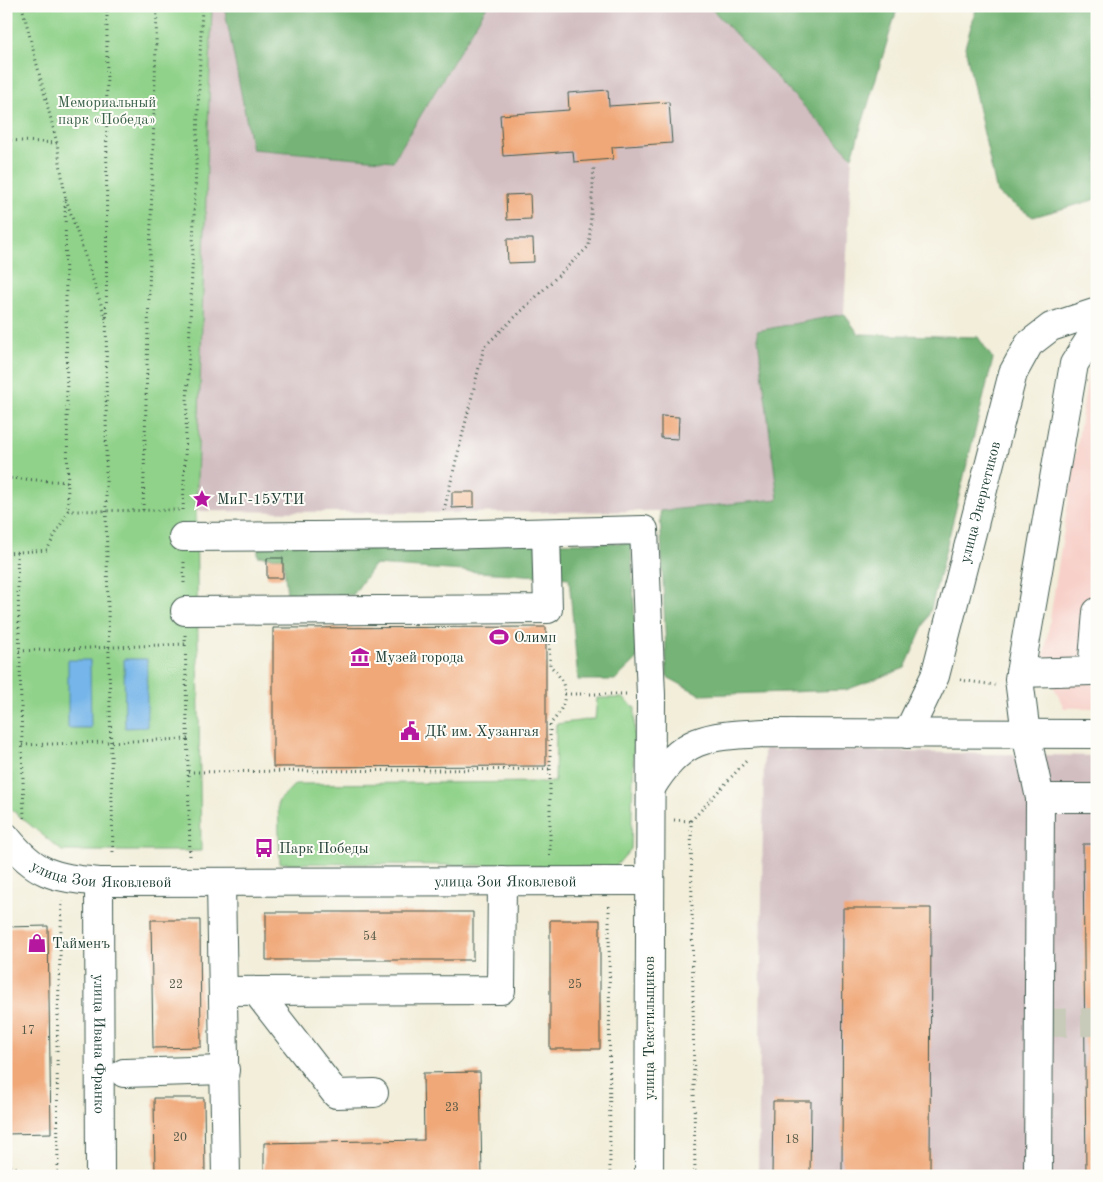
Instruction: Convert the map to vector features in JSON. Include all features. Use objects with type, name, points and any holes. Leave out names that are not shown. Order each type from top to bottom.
[{"type":"street","name":"улица Энергетиков","points":[[907,734],[935,676],[1013,373],[1028,344],[1051,327],[1097,312]]},
{"type":"street","points":[[1038,1176],[1040,798],[1026,734],[1020,673],[1074,364],[1097,328]]},
{"type":"street","points":[[183,537],[438,536],[644,530],[651,695],[650,881]]},
{"type":"street","points":[[185,611],[548,609],[546,534]]},
{"type":"street","points":[[1020,673],[1095,671],[1097,612]]},
{"type":"street","points":[[651,788],[662,769],[680,752],[694,743],[713,736],[764,733],[1097,734]]},
{"type":"street","points":[[1040,798],[1097,798]]},
{"type":"street","name":"улица Зои Яковлевой","points":[[12,839],[25,859],[41,871],[62,878],[99,882],[650,881]]},
{"type":"street","points":[[223,991],[502,990],[502,881]]},
{"type":"street","name":"улица Текстильщиков","points":[[649,1176],[650,881]]},
{"type":"street","name":"улица Ивана Франко","points":[[99,882],[100,1176]]},
{"type":"street","points":[[221,882],[226,1176]]},
{"type":"street","points":[[256,991],[336,1094],[374,1093]]},
{"type":"street","points":[[124,1073],[225,1070]]},
{"type":"path","points":[[6,553],[47,550],[68,511],[65,196],[57,143],[22,6]]},
{"type":"path","points":[[107,6],[106,510],[112,854]]},
{"type":"path","points":[[143,510],[156,6]]},
{"type":"path","points":[[191,882],[183,510],[202,6]]},
{"type":"path","points":[[6,140],[57,143]]},
{"type":"path","points":[[438,536],[484,347],[589,246],[594,167]]},
{"type":"path","points":[[65,196],[107,322]]},
{"type":"path","points":[[6,478],[68,482]]},
{"type":"path","points":[[68,511],[183,510]]},
{"type":"path","points":[[12,839],[22,745],[17,552]]},
{"type":"path","points":[[548,609],[550,666],[560,675],[565,694],[560,714],[550,724],[550,862]]},
{"type":"path","points":[[19,651],[186,644]]},
{"type":"path","points":[[565,694],[651,695]]},
{"type":"path","points":[[695,1176],[691,821],[744,765],[764,733]]},
{"type":"path","points":[[22,745],[188,739]]},
{"type":"path","points":[[188,772],[550,769]]},
{"type":"path","points":[[104,854],[122,854]]},
{"type":"path","points":[[183,854],[190,854]]},
{"type":"path","points":[[58,1176],[57,1041],[63,908],[62,878]]},
{"type":"path","points":[[6,1164],[38,1176]]},
{"type":"shaded area","points":[[212,6],[224,6],[252,149],[393,161],[487,6],[709,6],[852,157],[844,314],[757,332],[779,499],[660,511],[443,513],[196,511]]},
{"type":"shaded area","points":[[1097,359],[1097,708],[1064,708],[1043,664],[1089,368]]},
{"type":"shaded area","points":[[764,749],[1097,756],[1097,1176],[758,1176]]},
{"type":"green space","name":"Мемориальный парк «Победа»","points":[[6,6],[212,6],[196,511],[201,851],[62,851],[6,805]]},
{"type":"green space","points":[[224,6],[487,6],[393,161],[252,149]]},
{"type":"green space","points":[[709,6],[898,6],[852,157]]},
{"type":"green space","points":[[977,6],[1097,6],[1097,199],[1033,217],[997,193],[965,47]]},
{"type":"green space","points":[[844,314],[859,334],[978,337],[993,359],[931,609],[905,668],[846,690],[701,695],[667,677],[660,511],[778,499],[757,331]]},
{"type":"green space","points":[[258,542],[631,543],[637,659],[615,680],[578,680],[569,578],[374,565],[353,595],[287,594],[283,558],[258,556]]},
{"type":"green space","points":[[597,698],[623,698],[635,708],[631,849],[615,867],[280,863],[278,802],[295,784],[555,782],[556,724],[595,719]]},
{"type":"water","points":[[124,659],[147,659],[147,727],[125,728]]},
{"type":"water","points":[[68,660],[90,660],[91,728],[68,728]]},
{"type":"building","points":[[608,90],[609,106],[669,102],[672,143],[612,147],[613,159],[574,162],[573,151],[503,156],[500,115],[569,110],[568,93]]},
{"type":"building","points":[[530,194],[531,219],[507,220],[506,195]]},
{"type":"building","points":[[507,239],[533,239],[534,262],[508,263]]},
{"type":"building","points":[[661,416],[679,417],[678,439],[661,438]]},
{"type":"building","points":[[452,492],[474,492],[474,507],[452,508]]},
{"type":"building","points":[[267,558],[283,558],[283,578],[267,578]]},
{"type":"building","name":"ДК им. Хузангая","points":[[546,627],[546,766],[273,767],[273,628]]},
{"type":"building","points":[[1083,844],[1097,844],[1097,1176],[1086,1176]]},
{"type":"building","points":[[843,908],[931,908],[930,1176],[842,1176]]},
{"type":"building","points":[[266,912],[473,912],[473,960],[266,960]]},
{"type":"building","points":[[151,920],[200,920],[201,1047],[153,1048]]},
{"type":"building","points":[[550,920],[600,920],[600,1049],[550,1049]]},
{"type":"building","points":[[48,926],[51,1133],[6,1134],[6,927]]},
{"type":"building","points":[[480,1072],[482,1176],[264,1176],[264,1143],[424,1140],[423,1073]]},
{"type":"building","points":[[154,1098],[204,1098],[205,1176],[155,1176]]},
{"type":"building","points":[[773,1101],[811,1101],[810,1176],[772,1176]]},
{"type":"tunnel","points":[[1039,1023],[1097,1022]]},
{"type":"place","name":"МиГ-15УТИ","points":[[202,499]]},
{"type":"place","name":"Олимп","points":[[499,637]]},
{"type":"place","name":"Музей города","points":[[360,657]]},
{"type":"place","name":"ДК им. Хузангая","points":[[410,731]]},
{"type":"place","name":"Парк Победы","points":[[264,848]]},
{"type":"place","name":"Тайменъ","points":[[37,943]]}]
